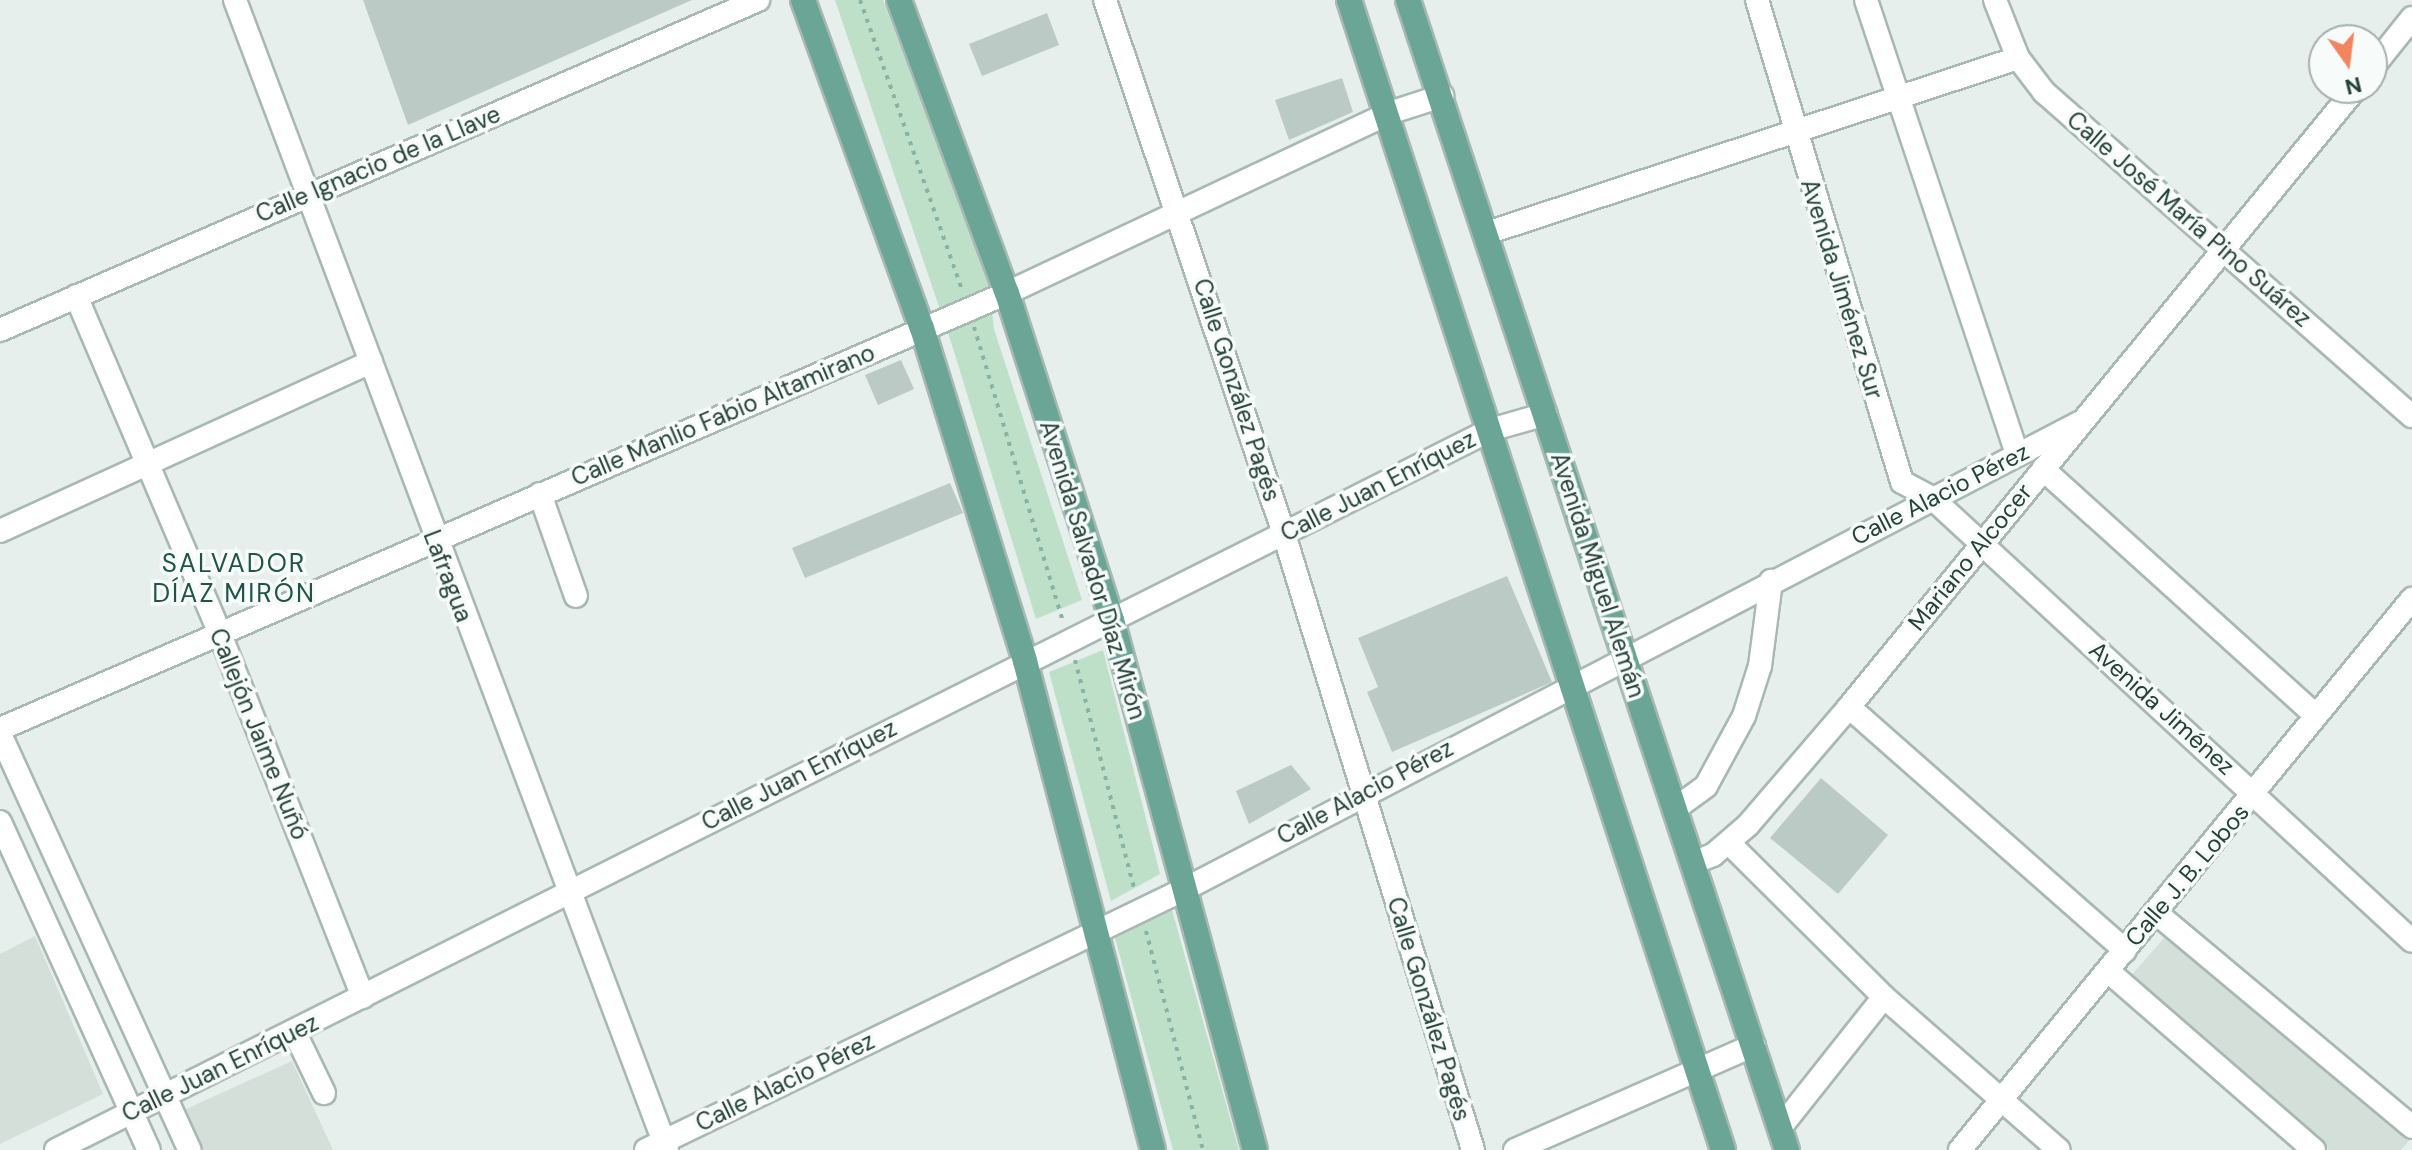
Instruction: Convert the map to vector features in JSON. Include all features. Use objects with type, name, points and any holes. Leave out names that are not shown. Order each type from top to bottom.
[{"type":"main road","points":[[803,0],[922,328],[1025,661],[1153,1150]]},
{"type":"main road","name":"Avenida Salvador Díaz Mirón","points":[[899,0],[1007,293],[1112,620],[1255,1150]]},
{"type":"main road","points":[[1349,0],[1389,113],[1575,683],[1723,1150]]},
{"type":"main road","name":"Avenida Miguel Alemán","points":[[1408,0],[1783,1139]]},
{"type":"street","name":"Lafragua","points":[[235,0],[659,1147]]},
{"type":"street","name":"Calle Ignacio de la Llave","points":[[0,330],[758,0]]},
{"type":"street","name":"Calle González Pagés","points":[[1105,0],[1284,534],[1473,1150]]},
{"type":"street","name":"Avenida Jiménez Sur","points":[[1757,0],[1793,133],[1902,482],[1932,498],[1980,543]]},
{"type":"street","points":[[1866,0],[1895,98],[2017,454]]},
{"type":"street","name":"Calle José María Pino Suárez","points":[[1995,0],[2018,58],[2044,92],[2412,416]]},
{"type":"street","points":[[2388,48],[2412,18]]},
{"type":"street","points":[[1487,233],[2018,58]]},
{"type":"street","name":"Calle Manlio Fabio Altamirano","points":[[0,732],[1007,293],[1179,216],[1389,113],[1442,96]]},
{"type":"street","name":"Mariano Alcocer","points":[[1693,863],[1729,843],[1849,707],[1980,543],[2226,251],[2343,104]]},
{"type":"street","name":"Callejón Jaime Nuñó","points":[[76,296],[220,634],[363,997]]},
{"type":"street","points":[[0,531],[371,362]]},
{"type":"street","name":"Calle Juan Enríquez","points":[[56,1150],[1490,430],[1546,414]]},
{"type":"street","name":"Calle Alacio Pérez","points":[[659,1147],[1185,889],[1362,793],[2079,423]]},
{"type":"street","points":[[2043,469],[2316,716]]},
{"type":"street","points":[[540,494],[576,596]]},
{"type":"street","name":"Avenida Jiménez","points":[[1980,543],[2255,793],[2412,941]]},
{"type":"street","points":[[1676,808],[1706,786],[1744,716],[1760,666],[1771,581]]},
{"type":"street","name":"Calle J. B. Lobos","points":[[1960,1150],[2412,599]]},
{"type":"street","points":[[1849,707],[2125,950]]},
{"type":"street","points":[[0,732],[190,1150]]},
{"type":"street","points":[[0,822],[149,1150]]},
{"type":"street","points":[[1729,843],[1884,997],[2059,1150]]},
{"type":"street","points":[[2155,912],[2412,1127]]},
{"type":"street","points":[[2108,971],[2314,1150]]},
{"type":"street","points":[[1783,1139],[1884,997]]},
{"type":"street","points":[[294,1031],[324,1093]]},
{"type":"street","points":[[1515,1150],[1695,1067],[1754,1045]]},
{"type":"path","points":[[860,0],[969,309],[1069,640],[1203,1150]]},
{"type":"shaded area","points":[[2171,930],[2412,1137],[2401,1150],[2329,1150],[2129,978]]},
{"type":"shaded area","points":[[35,936],[103,1094],[0,1144],[0,954]]},
{"type":"shaded area","points":[[292,1061],[333,1150],[202,1150],[184,1110]]},
{"type":"green space","points":[[835,0],[883,0],[989,284],[994,329],[1082,600],[1036,619],[952,345]]},
{"type":"green space","points":[[1103,650],[1160,874],[1111,901],[1049,672]]},
{"type":"green space","points":[[1172,910],[1239,1150],[1173,1150],[1115,938]]},
{"type":"building","points":[[363,0],[692,0],[408,125]]},
{"type":"building","points":[[1047,13],[1059,45],[982,76],[969,44]]},
{"type":"building","points":[[1342,78],[1353,112],[1289,140],[1275,100]]},
{"type":"building","points":[[901,360],[914,389],[878,405],[865,375]]},
{"type":"building","points":[[950,483],[963,513],[805,578],[792,548]]},
{"type":"building","points":[[1507,576],[1552,682],[1392,752],[1367,692],[1378,687],[1358,638]]},
{"type":"building","points":[[1291,765],[1311,789],[1249,824],[1236,791]]},
{"type":"building","points":[[1821,778],[1888,835],[1838,894],[1770,838]]},
{"type":"district","name":"SALVADOR DÍAZ MIRÓN","points":[[234,579]]}]
